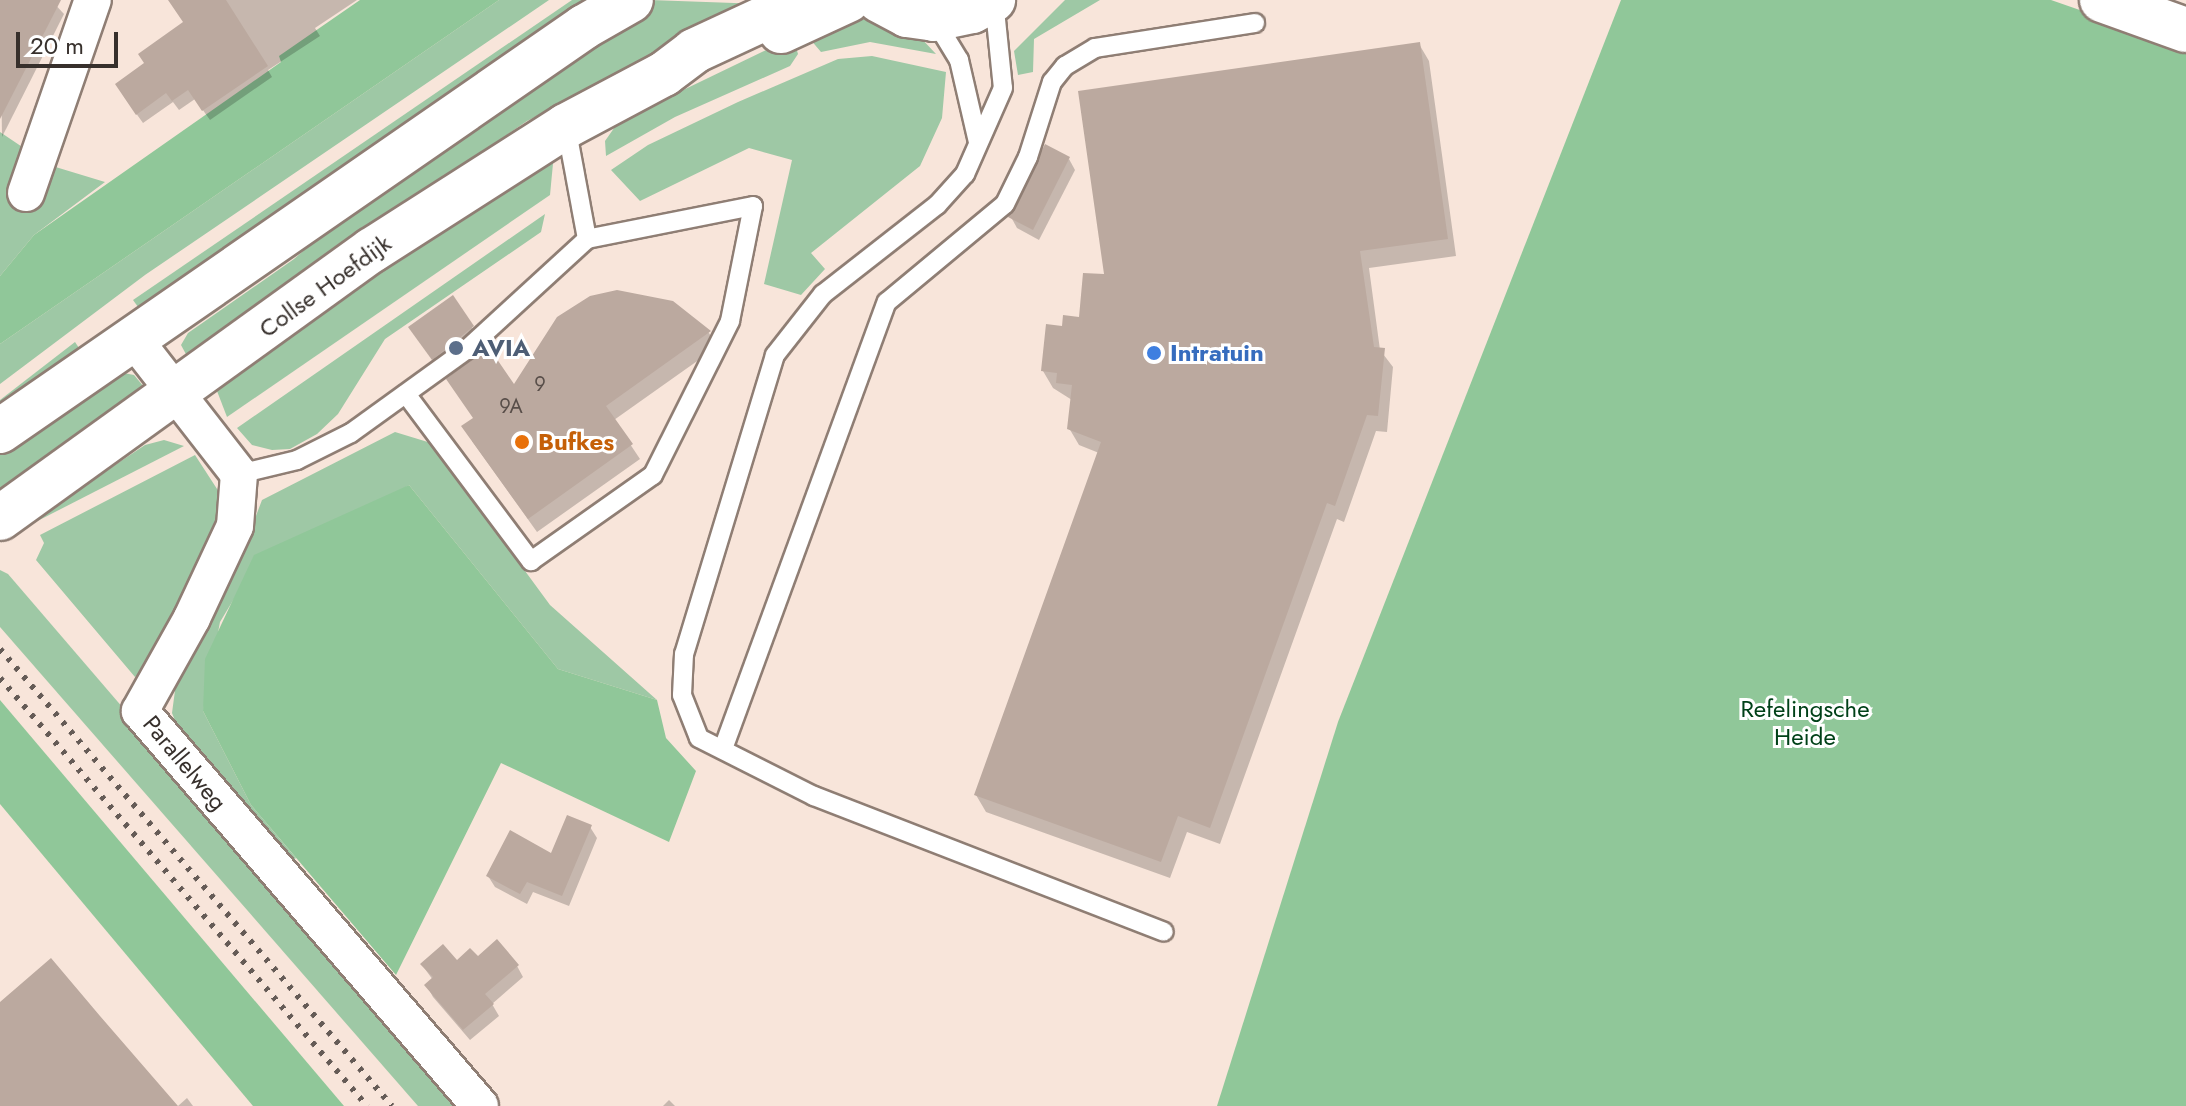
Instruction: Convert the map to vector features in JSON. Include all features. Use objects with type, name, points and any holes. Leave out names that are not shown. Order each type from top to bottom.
[{"type":"main road","points":[[0,431],[584,27],[631,0]]},
{"type":"main road","name":"Collse Hoefdijk","points":[[0,518],[177,394],[372,250],[566,126],[664,74],[694,51],[804,0]]},
{"type":"main road","name":"Collse Hoefdijk","points":[[664,74],[703,69],[848,0]]},
{"type":"main road","points":[[879,0],[907,15],[934,19],[962,14],[994,0]]},
{"type":"main road","points":[[2102,0],[2186,30]]},
{"type":"street","points":[[26,193],[93,0]]},
{"type":"street","points":[[133,338],[239,474]]},
{"type":"street","name":"Parallelweg","points":[[239,474],[235,526],[192,618],[140,711],[480,1106]]},
{"type":"lane","points":[[994,0],[1003,88],[991,123],[978,142],[965,174],[937,205],[823,294],[775,355],[684,654],[682,695],[699,738],[814,796],[1164,932]]},
{"type":"lane","points":[[934,19],[959,60],[978,142]]},
{"type":"lane","points":[[723,749],[887,302],[1005,204],[1028,157],[1052,82],[1065,66],[1095,48],[1255,23]]},
{"type":"lane","points":[[566,126],[587,239]]},
{"type":"lane","points":[[239,474],[297,460],[351,433],[466,350],[587,239],[753,206],[730,321],[653,475],[531,561],[406,394]]},
{"type":"green space","points":[[360,0],[499,0],[0,344],[0,276],[34,235],[281,62],[279,56]]},
{"type":"green space","points":[[499,0],[549,0],[145,275],[0,384],[0,344]]},
{"type":"green space","points":[[572,0],[608,0],[146,318],[133,300]]},
{"type":"green space","points":[[650,0],[762,4],[527,121],[381,221],[194,369],[181,345],[188,333],[294,259],[407,160]]},
{"type":"green space","points":[[1065,0],[1100,0],[1034,39],[1033,72],[1018,75],[1014,51]]},
{"type":"green space","name":"Refelingsche Heide","points":[[1621,0],[2051,0],[2186,47],[2186,1106],[1217,1106],[1338,722]]},
{"type":"green space","points":[[853,16],[920,37],[936,54],[870,42],[821,52],[804,32]]},
{"type":"green space","points":[[793,37],[798,54],[790,66],[675,117],[606,156],[605,141],[619,121]]},
{"type":"green space","points":[[872,56],[946,72],[942,118],[920,166],[811,253],[825,269],[801,295],[764,284],[792,160],[749,148],[640,201],[611,170],[648,145],[738,102],[838,59]]},
{"type":"green space","points":[[0,132],[49,165],[105,182],[34,235],[0,276]]},
{"type":"green space","points":[[554,153],[550,195],[227,417],[217,391],[224,374]]},
{"type":"green space","points":[[545,214],[541,232],[385,339],[338,414],[317,434],[290,449],[272,450],[252,445],[237,428]]},
{"type":"green space","points":[[75,342],[85,357],[0,419],[0,400]]},
{"type":"green space","points":[[113,371],[134,375],[144,387],[0,504],[0,442]]},
{"type":"green space","points":[[395,432],[431,443],[550,605],[657,700],[558,669],[409,485],[235,597],[220,622],[203,711],[251,805],[296,858],[286,866],[179,731],[172,713],[178,668],[243,550],[262,500]]},
{"type":"green space","points":[[164,440],[184,446],[12,534],[145,445]]},
{"type":"green space","points":[[195,455],[219,492],[225,514],[147,668],[135,677],[36,560],[44,543],[40,535]]},
{"type":"green space","points":[[409,485],[558,669],[657,700],[666,738],[696,771],[669,842],[501,763],[396,975],[251,805],[203,711],[205,659],[254,555]]},
{"type":"green space","points":[[0,570],[8,574],[465,1106],[418,1106],[0,627]]},
{"type":"green space","points":[[0,700],[344,1106],[253,1106],[0,804]]},
{"type":"building","points":[[0,0],[61,0],[0,119]]},
{"type":"building","points":[[168,0],[226,0],[268,66],[202,111],[188,90],[172,101],[166,93],[136,115],[115,84],[144,63],[138,54],[183,22]]},
{"type":"building","points":[[1420,42],[1448,239],[1360,251],[1374,347],[1385,348],[1378,416],[1367,415],[1335,506],[1327,503],[1210,828],[1178,816],[1161,862],[974,795],[1101,442],[1067,429],[1072,385],[1056,383],[1057,373],[1041,371],[1046,324],[1062,326],[1063,315],[1079,317],[1083,273],[1104,274],[1078,91]]},
{"type":"building","points":[[1045,144],[1070,157],[1033,230],[1008,217]]},
{"type":"building","points":[[617,290],[673,301],[711,331],[606,406],[633,444],[528,519],[461,426],[473,418],[446,379],[488,346],[514,384],[557,317],[590,296]]},
{"type":"building","points":[[453,295],[474,326],[432,360],[408,327]]},
{"type":"building","points":[[567,815],[592,825],[562,896],[527,882],[520,894],[486,876],[510,830],[551,853]]},
{"type":"building","points":[[497,939],[519,965],[485,994],[494,1004],[463,1030],[424,985],[433,977],[420,964],[443,944],[457,960],[470,948],[478,956]]},
{"type":"building","points":[[51,958],[178,1106],[0,1106],[0,1002]]},
{"type":"railway","points":[[0,649],[392,1106]]},
{"type":"railway","points":[[0,678],[367,1106]]},
{"type":"place","name":"AVIA","points":[[456,348]]},
{"type":"place","name":"Intratuin","points":[[1154,353]]},
{"type":"place","name":"Bufkes","points":[[522,442]]}]
